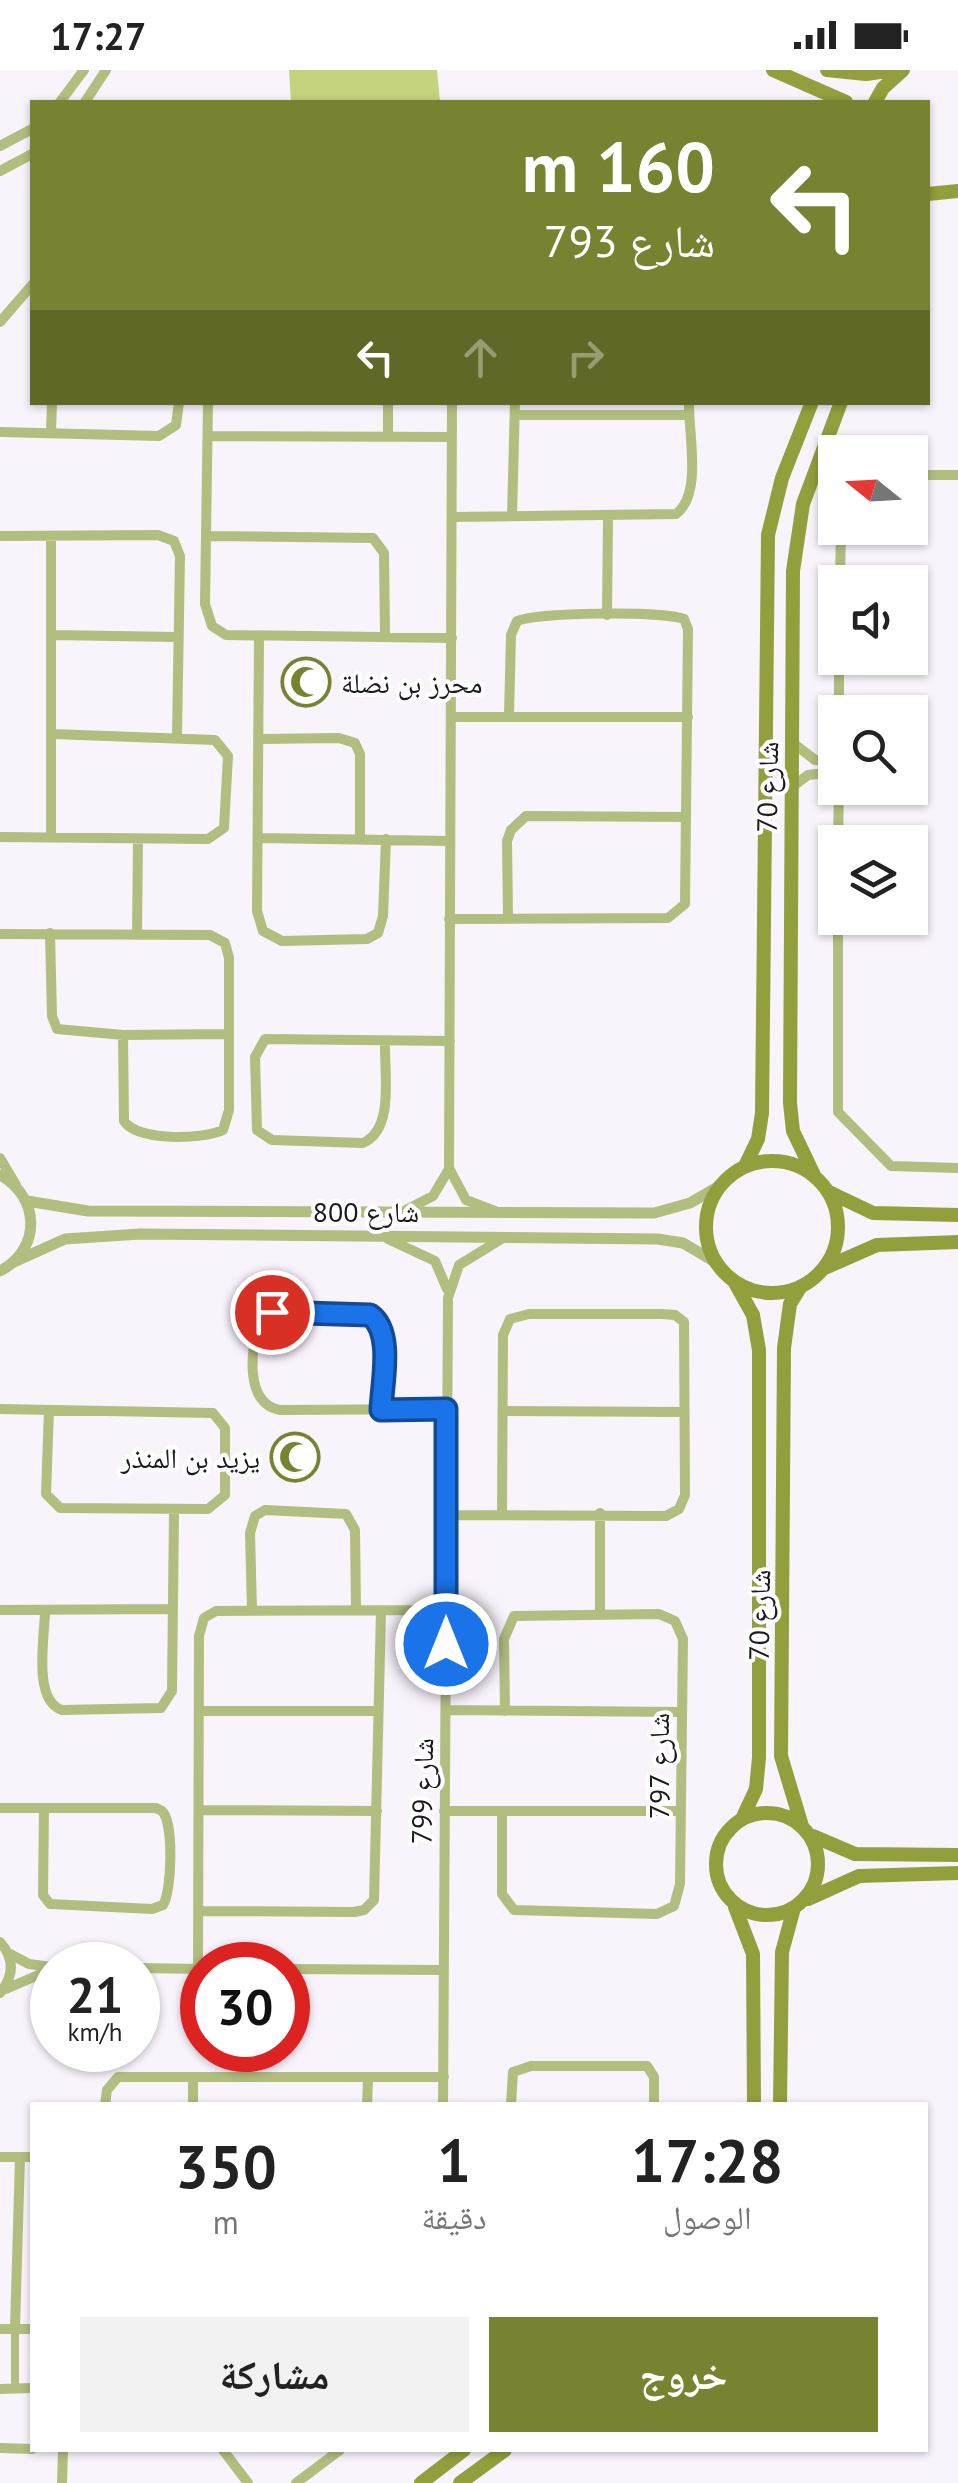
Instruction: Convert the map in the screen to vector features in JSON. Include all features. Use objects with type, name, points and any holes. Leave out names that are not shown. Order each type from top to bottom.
[{"type":"main road","points":[[773,70],[841,100]]},
{"type":"main road","points":[[826,70],[866,74],[894,70]]},
{"type":"main road","points":[[876,100],[883,88],[904,70]]},
{"type":"main road","points":[[931,198],[958,192]]},
{"type":"main road","name":"شارع 70","points":[[745,1166],[758,1139],[762,1112],[768,535],[782,478],[811,405]]},
{"type":"main road","name":"شارع 70","points":[[814,1176],[793,1131],[790,1103],[794,548],[803,504],[840,405]]},
{"type":"main road","points":[[958,1215],[873,1214],[828,1192],[814,1176],[776,1160],[745,1166],[721,1185],[706,1224],[717,1263],[734,1281],[760,1292],[802,1286],[822,1270],[877,1245],[958,1242]]},
{"type":"main road","points":[[822,1270],[838,1232],[828,1192]]},
{"type":"main road","name":"شارع 70","points":[[734,1281],[753,1315],[759,1350],[759,1758],[756,1789],[742,1819]]},
{"type":"main road","name":"شارع 70","points":[[802,1286],[790,1304],[784,1348],[781,1756],[806,1830]]},
{"type":"main road","points":[[754,2102],[753,1954],[744,1921],[723,1890],[717,1856],[725,1835],[742,1819],[780,1814],[833,1849],[855,1854],[958,1855]]},
{"type":"main road","points":[[780,2102],[782,1952],[798,1905],[818,1876],[816,1846],[806,1830]]},
{"type":"main road","points":[[723,1890],[739,1907],[760,1915],[798,1905],[860,1876],[958,1874]]},
{"type":"main road","points":[[422,2483],[461,2452]]},
{"type":"main road","points":[[460,2483],[502,2452]]},
{"type":"street","points":[[62,100],[84,70]]},
{"type":"street","points":[[86,100],[106,70]]},
{"type":"street","points":[[0,146],[30,130]]},
{"type":"street","points":[[0,171],[30,155]]},
{"type":"street","points":[[0,322],[30,287]]},
{"type":"street","points":[[51,432],[52,405]]},
{"type":"street","points":[[0,432],[159,436],[176,425],[178,405]]},
{"type":"street","points":[[208,405],[206,604],[212,626],[226,636],[259,638],[452,638]]},
{"type":"street","points":[[388,405],[388,437]]},
{"type":"street","points":[[452,405],[449,1168],[466,1200],[506,1214]]},
{"type":"street","points":[[454,518],[665,517],[684,508],[691,489],[688,409],[515,409],[512,516]]},
{"type":"street","points":[[208,436],[452,437]]},
{"type":"street","points":[[928,475],[958,475]]},
{"type":"street","points":[[607,615],[608,517]]},
{"type":"street","points":[[0,536],[158,535],[174,541],[180,556],[177,736]]},
{"type":"street","points":[[50,836],[52,536]]},
{"type":"street","points":[[209,536],[373,538],[384,554],[385,635]]},
{"type":"street","points":[[449,919],[674,915],[686,897],[688,629],[684,619],[607,615],[531,616],[517,621],[511,635],[509,716]]},
{"type":"street","points":[[52,635],[177,637]]},
{"type":"street","points":[[259,638],[258,922],[263,932],[282,941],[367,939],[378,933],[386,839]]},
{"type":"street","points":[[452,717],[688,717]]},
{"type":"street","points":[[0,837],[208,839],[221,833],[227,822],[225,749],[215,740],[52,734]]},
{"type":"street","points":[[260,739],[339,738],[355,743],[360,754],[360,839]]},
{"type":"street","points":[[792,742],[818,760]]},
{"type":"street","points":[[792,787],[808,775],[818,774]]},
{"type":"street","points":[[508,917],[507,841],[511,830],[526,816],[686,817]]},
{"type":"street","points":[[260,838],[450,841]]},
{"type":"street","points":[[138,839],[138,935]]},
{"type":"street","points":[[0,934],[210,935],[225,944],[230,958],[226,1122],[222,1130],[207,1135],[145,1135],[129,1128],[124,1120],[123,1035]]},
{"type":"street","points":[[50,934],[53,1024],[64,1033],[228,1034]]},
{"type":"street","points":[[838,935],[840,1117],[892,1166],[958,1168]]},
{"type":"street","points":[[384,1042],[383,1124],[373,1138],[363,1143],[272,1140],[257,1130],[256,1057],[265,1040],[450,1041]]},
{"type":"street","points":[[0,1158],[27,1201],[30,1234],[5,1269]]},
{"type":"street","points":[[394,1214],[433,1196],[449,1168]]},
{"type":"street","points":[[0,1175],[16,1186]]},
{"type":"street","name":"شارع 800","points":[[27,1201],[88,1211],[654,1213],[690,1203],[721,1185]]},
{"type":"street","name":"شارع 800","points":[[5,1269],[50,1244],[91,1236],[672,1240],[717,1263]]},
{"type":"street","name":"شارع 799","points":[[448,1298],[459,1265],[508,1236]]},
{"type":"street","name":"شارع 799","points":[[382,1237],[426,1255],[439,1265],[448,1298],[444,2102]]},
{"type":"street","points":[[381,1410],[383,1339],[378,1321],[370,1315],[280,1311],[259,1322],[254,1386],[261,1402],[280,1410],[381,1410],[446,1409]]},
{"type":"street","points":[[446,1514],[666,1516],[680,1509],[685,1495],[684,1322],[675,1315],[662,1314],[516,1315],[503,1335],[502,1512]]},
{"type":"street","points":[[0,1410],[49,1410],[206,1410],[218,1416],[225,1428],[225,1496],[212,1508],[174,1512],[68,1510],[53,1504],[46,1494],[49,1410]]},
{"type":"street","points":[[504,1411],[683,1412]]},
{"type":"street","points":[[252,1611],[250,1533],[255,1516],[264,1510],[346,1514],[354,1530],[356,1610]]},
{"type":"street","points":[[45,1610],[45,1693],[51,1705],[62,1710],[155,1710],[166,1704],[172,1691],[174,1512]]},
{"type":"street","points":[[600,1513],[600,1613]]},
{"type":"street","points":[[0,1610],[171,1609]]},
{"type":"street","points":[[200,1942],[199,1636],[204,1618],[216,1611],[446,1610]]},
{"type":"street","points":[[199,1911],[364,1910],[376,1890],[380,1611]]},
{"type":"street","name":"شارع 797","points":[[502,1812],[502,1894],[514,1910],[658,1914],[667,1912],[678,1898],[683,1639],[675,1620],[659,1614],[600,1613],[522,1615],[508,1622],[504,1711]]},
{"type":"street","points":[[202,1710],[378,1711]]},
{"type":"street","points":[[446,1710],[680,1712]]},
{"type":"street","points":[[0,1808],[44,1808],[156,1808],[166,1814],[169,1894],[164,1905],[152,1910],[50,1904],[43,1895],[44,1808]]},
{"type":"street","points":[[202,1810],[377,1811]]},
{"type":"street","points":[[444,1810],[679,1811]]},
{"type":"street","points":[[3,1945],[30,1964]]},
{"type":"street","points":[[0,1992],[11,1974],[3,1945]]},
{"type":"street","points":[[310,1970],[444,1970]]},
{"type":"street","points":[[0,1992],[30,1978]]},
{"type":"street","points":[[511,2102],[513,2072],[531,2066],[648,2066],[654,2077],[654,2102]]},
{"type":"street","points":[[106,2102],[107,2090],[118,2077],[444,2077]]},
{"type":"street","points":[[192,2077],[192,2102]]},
{"type":"street","points":[[367,2102],[368,2078]]},
{"type":"street","points":[[0,2157],[26,2157],[15,2389]]},
{"type":"street","points":[[0,2329],[30,2329]]},
{"type":"street","points":[[0,2389],[30,2388]]},
{"type":"street","points":[[0,2448],[30,2449]]},
{"type":"street","points":[[62,2483],[63,2452]]},
{"type":"street","points":[[225,2452],[248,2483]]},
{"type":"street","points":[[296,2483],[337,2452]]},
{"type":"green space","points":[[289,70],[437,70],[440,100],[291,100]]},
{"type":"place","name":"محرز بن نضلة","points":[[306,682]]},
{"type":"place","name":"يزيد بن المنذر","points":[[295,1457]]},
{"type":"route","points":[[272,1312],[370,1315],[382,1330],[381,1410],[446,1409],[446,1644]]}]
